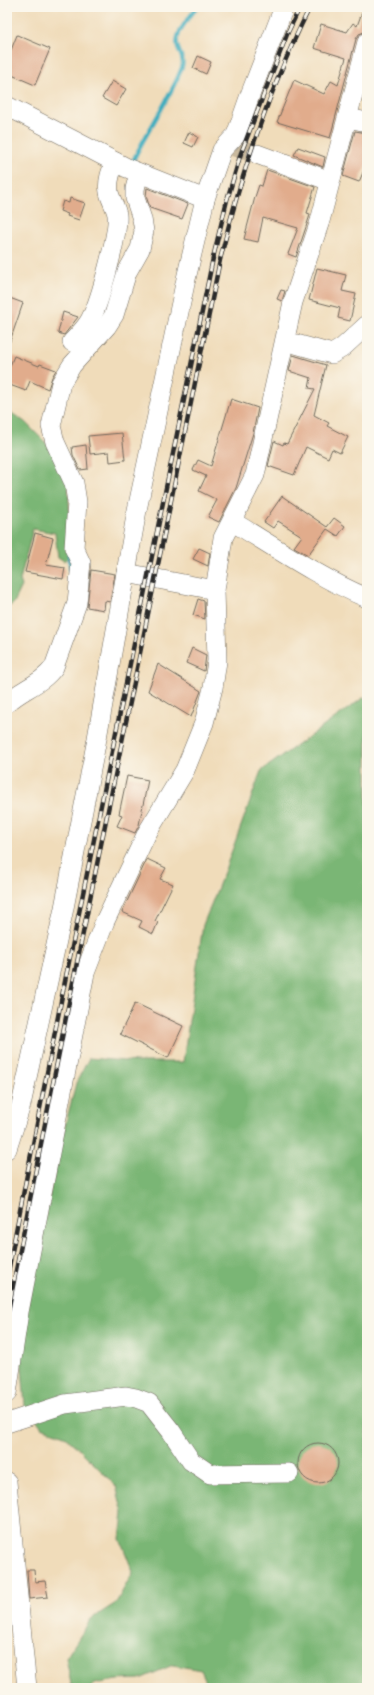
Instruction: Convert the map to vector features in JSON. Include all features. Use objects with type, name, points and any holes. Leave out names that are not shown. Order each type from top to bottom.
[{"type":"street","points":[[7,1149],[13,1103],[63,913],[96,744],[152,435],[205,199],[222,150],[231,145],[236,136],[284,7]]},
{"type":"street","points":[[7,1393],[19,1312],[85,973],[105,920],[147,833],[185,770],[204,723],[213,688],[217,661],[215,590],[223,538],[233,522],[255,475],[293,302],[320,221],[367,42]]},
{"type":"street","points":[[7,106],[128,168],[205,199]]},
{"type":"street","points":[[348,118],[367,122]]},
{"type":"street","points":[[257,154],[330,181]]},
{"type":"street","points":[[72,342],[91,319],[97,305],[112,250],[117,225],[117,214],[109,191],[109,177],[128,168]]},
{"type":"street","points":[[7,703],[15,695],[40,682],[54,667],[77,603],[81,563],[74,548],[78,502],[74,483],[55,442],[51,426],[61,383],[72,365],[107,326],[114,314],[127,272],[140,249],[144,231],[142,219],[135,198],[135,188],[128,168]]},
{"type":"street","points":[[285,341],[332,354],[342,348],[367,325]]},
{"type":"street","points":[[233,522],[304,565],[352,592],[367,598]]},
{"type":"street","points":[[126,573],[215,590]]},
{"type":"street","points":[[7,1423],[65,1404],[126,1396],[149,1403],[171,1431],[191,1461],[210,1474],[289,1473]]},
{"type":"street","points":[[7,1482],[27,1688]]},
{"type":"green space","points":[[7,410],[25,422],[57,454],[68,477],[71,554],[64,561],[58,557],[55,533],[33,529],[20,580],[22,586],[14,603],[7,608]]},
{"type":"green space","points":[[363,698],[367,698],[367,1688],[209,1688],[201,1670],[173,1665],[140,1679],[117,1680],[95,1684],[91,1688],[72,1688],[66,1658],[91,1619],[116,1603],[133,1572],[120,1539],[123,1513],[116,1486],[64,1436],[42,1427],[25,1406],[20,1343],[51,1188],[76,1083],[89,1058],[136,1062],[183,1062],[203,925],[261,771]]},
{"type":"building","points":[[364,7],[367,7],[367,31],[359,34],[356,39],[330,138],[277,122],[294,80],[324,94],[331,81],[338,85],[346,58],[314,48],[321,24],[347,32],[353,23],[357,26]]},
{"type":"building","points":[[17,35],[50,49],[35,85],[7,73],[7,60]]},
{"type":"building","points":[[198,56],[211,62],[206,74],[193,68]]},
{"type":"building","points":[[112,81],[126,89],[116,106],[102,98]]},
{"type":"building","points":[[355,131],[367,133],[367,163],[359,182],[343,176]]},
{"type":"building","points":[[189,132],[198,137],[193,147],[184,143]]},
{"type":"building","points":[[298,147],[325,157],[323,167],[294,155]]},
{"type":"building","points":[[267,170],[315,187],[307,213],[310,214],[309,218],[296,257],[288,254],[298,228],[263,218],[258,242],[244,239],[259,185],[262,186]]},
{"type":"building","points":[[147,188],[188,204],[182,219],[150,208],[146,196]]},
{"type":"building","points":[[70,198],[85,203],[79,220],[67,216],[68,214],[60,211],[63,201],[69,203]]},
{"type":"building","points":[[317,268],[346,275],[342,291],[356,294],[350,321],[338,318],[340,308],[309,300]]},
{"type":"building","points":[[281,290],[285,291],[282,301],[277,299]]},
{"type":"building","points":[[7,297],[23,303],[9,344],[7,344]]},
{"type":"building","points":[[63,312],[78,317],[64,335],[58,333]]},
{"type":"building","points":[[293,355],[326,365],[314,415],[329,423],[327,426],[348,437],[340,453],[332,449],[328,458],[306,447],[294,475],[268,466],[274,441],[283,445],[284,443],[287,444],[315,389],[309,388],[311,378],[289,371]]},
{"type":"building","points":[[14,356],[39,366],[40,364],[56,370],[48,389],[30,381],[26,391],[7,384],[7,373]]},
{"type":"building","points":[[231,399],[258,408],[253,433],[236,488],[219,522],[208,517],[217,500],[199,491],[206,476],[193,470],[198,460],[211,466]]},
{"type":"building","points":[[122,433],[125,460],[110,462],[109,452],[90,454],[88,436]]},
{"type":"building","points":[[86,445],[88,469],[80,470],[73,455],[72,447]]},
{"type":"building","points":[[282,496],[327,527],[334,518],[345,526],[338,536],[327,529],[308,555],[294,547],[302,536],[278,521],[273,528],[264,522]]},
{"type":"building","points":[[35,533],[53,538],[46,565],[65,568],[63,579],[25,572]]},
{"type":"building","points":[[199,548],[210,553],[208,566],[193,559]]},
{"type":"building","points":[[91,570],[115,574],[110,602],[105,601],[104,610],[87,607]]},
{"type":"building","points":[[198,599],[204,601],[205,619],[193,615]]},
{"type":"building","points":[[192,648],[206,655],[204,671],[186,663]]},
{"type":"building","points":[[158,664],[201,691],[191,717],[148,691]]},
{"type":"building","points":[[127,776],[148,780],[139,825],[135,833],[117,826],[122,815],[119,814]]},
{"type":"building","points":[[147,859],[166,868],[160,879],[173,884],[155,921],[158,922],[153,934],[139,927],[142,921],[122,912]]},
{"type":"building","points":[[135,1003],[183,1026],[168,1058],[120,1034]]},
{"type":"building","points":[[322,1443],[329,1446],[335,1452],[338,1463],[337,1471],[329,1480],[322,1483],[314,1483],[307,1480],[299,1471],[298,1459],[301,1452],[310,1444]]},
{"type":"building","points":[[27,1570],[34,1570],[35,1582],[45,1581],[48,1597],[29,1599]]},
{"type":"waterway","points":[[131,165],[143,140],[177,80],[183,64],[177,39],[184,24],[197,7]]},
{"type":"waterway","points":[[69,554],[71,579]]},
{"type":"waterway","points":[[7,1091],[9,1096],[7,1104]]},
{"type":"tunnel","points":[[234,147],[257,154]]},
{"type":"railway","points":[[7,1277],[62,996],[213,258],[227,200],[241,153],[288,32],[300,7]]},
{"type":"railway","points":[[7,1316],[70,997],[220,260],[237,195],[269,100],[310,7]]}]
